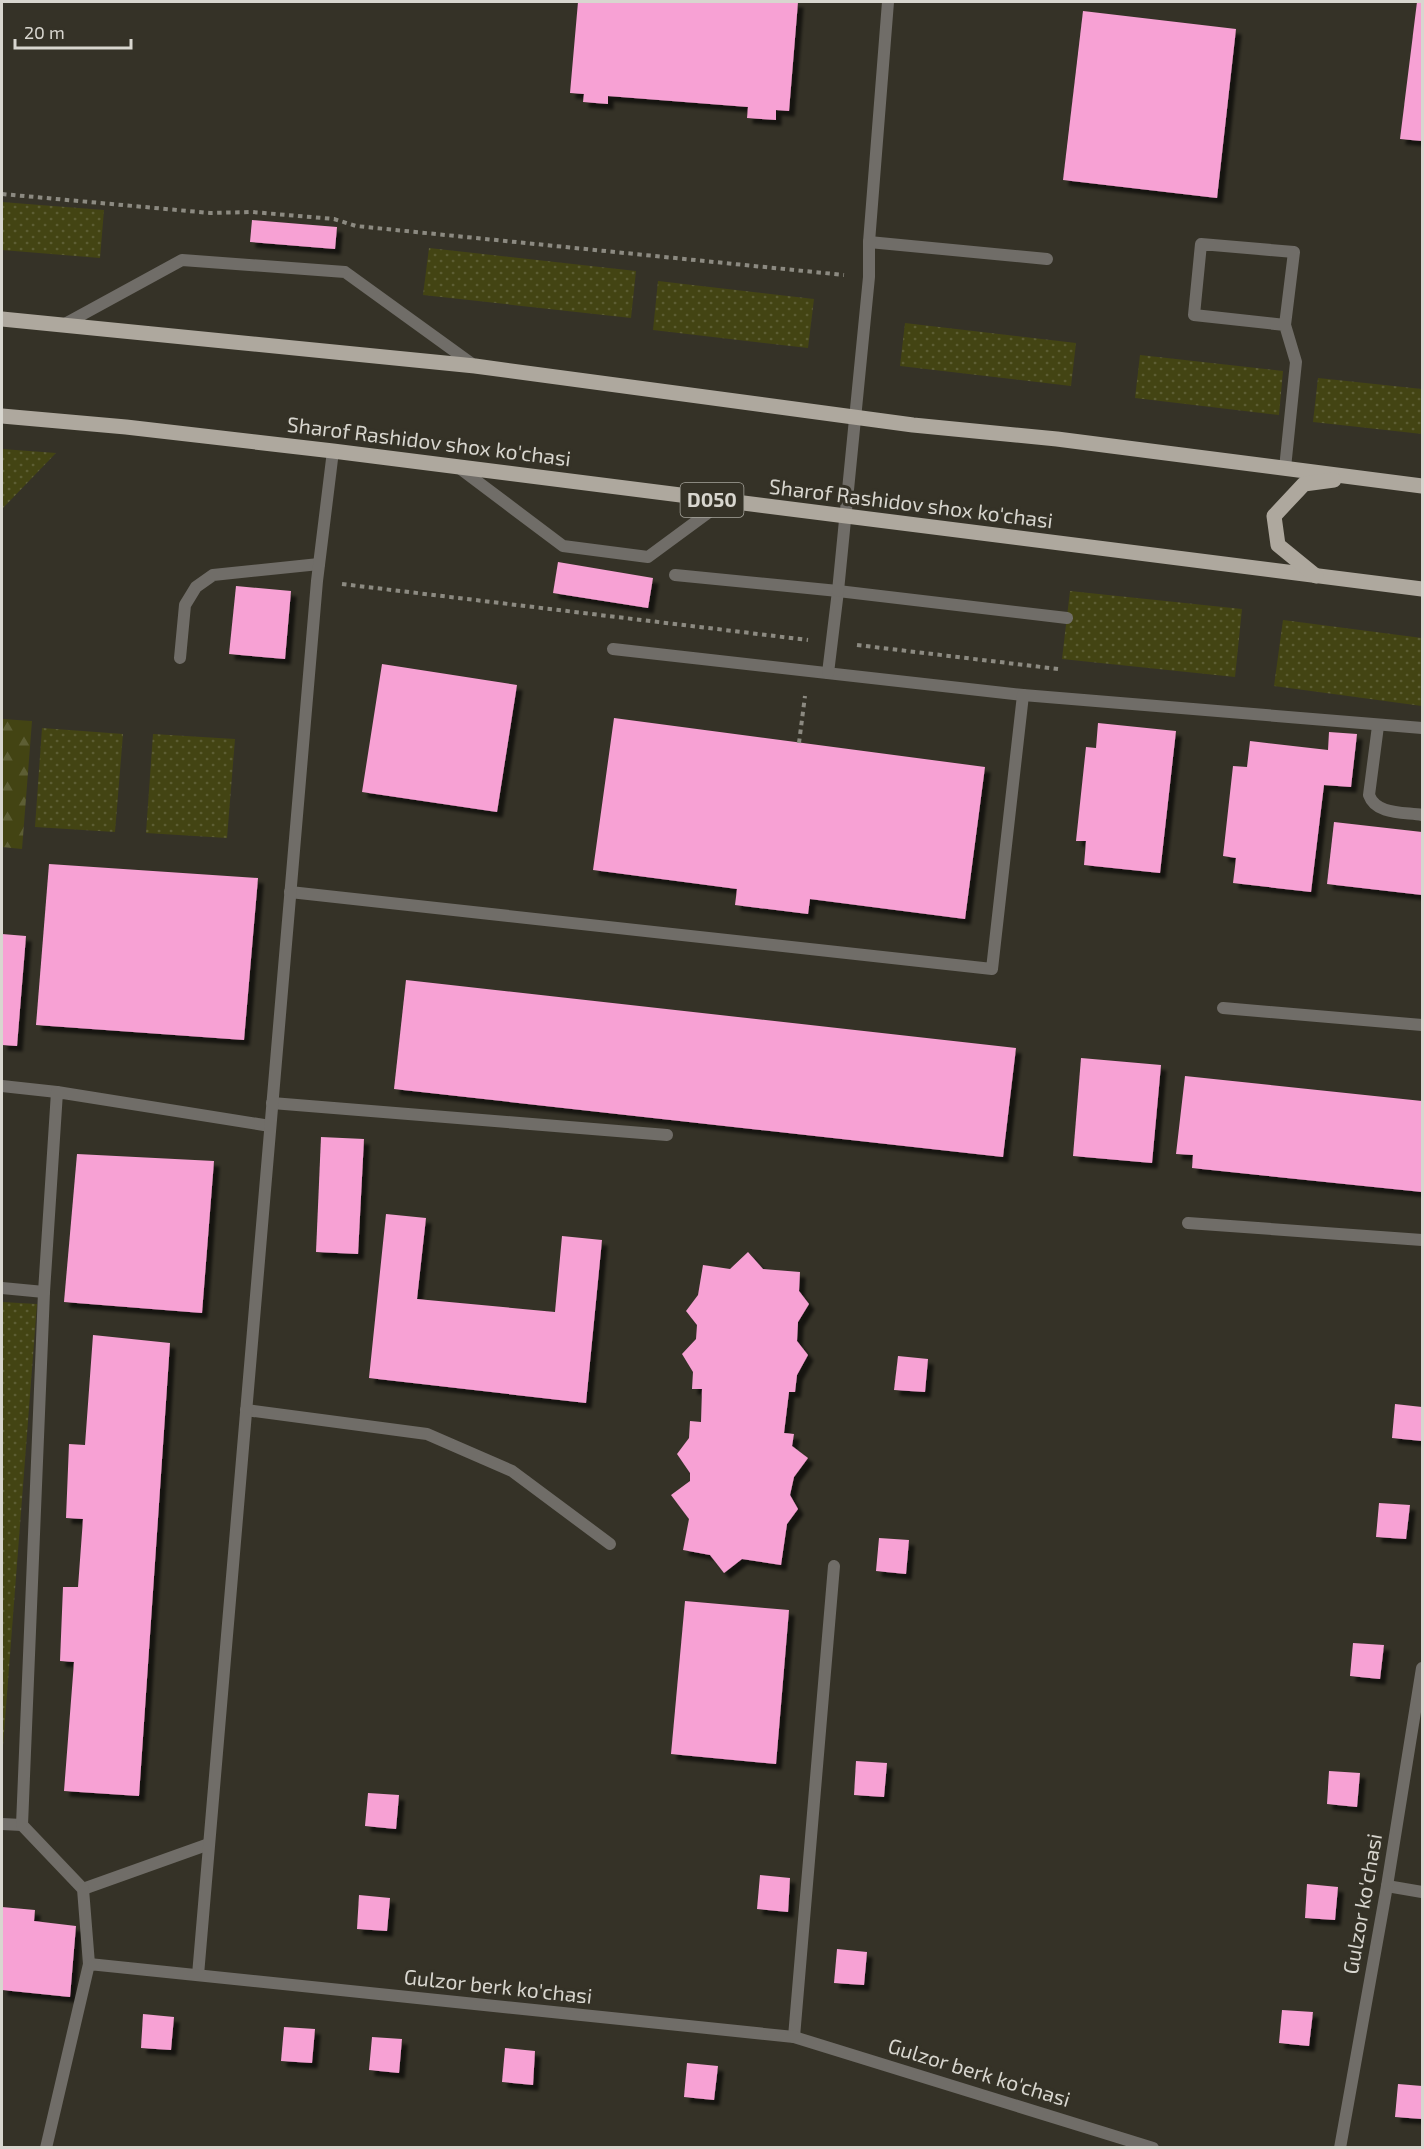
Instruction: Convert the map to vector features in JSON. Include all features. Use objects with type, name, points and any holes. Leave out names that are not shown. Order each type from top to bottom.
[{"type":"main road","points":[[2,319],[475,366],[913,425],[1057,439],[1422,486]]},
{"type":"main road","name":"Sharof Rashidov shox ko'chasi","points":[[2,416],[126,426],[333,451],[1422,589]]},
{"type":"main road","points":[[1317,577],[1278,545],[1274,516],[1304,484],[1355,477]]},
{"type":"street","points":[[828,673],[869,277],[869,242],[888,2]]},
{"type":"street","points":[[869,242],[1047,259]]},
{"type":"street","points":[[1285,325],[1194,315],[1201,244],[1294,252],[1285,325],[1296,362],[1285,468]]},
{"type":"street","points":[[63,325],[182,260],[345,272],[475,366]]},
{"type":"street","points":[[198,1975],[317,581],[333,451]]},
{"type":"street","points":[[458,467],[563,546],[648,557],[724,501]]},
{"type":"street","points":[[180,658],[185,605],[196,587],[213,575],[319,564]]},
{"type":"street","points":[[675,575],[838,591],[1067,618]]},
{"type":"street","points":[[613,649],[1023,695],[1422,728]]},
{"type":"street","points":[[290,892],[992,969],[1023,695]]},
{"type":"street","points":[[1378,726],[1368,795],[1371,804],[1378,808],[1422,814]]},
{"type":"street","points":[[1223,1008],[1422,1025]]},
{"type":"street","points":[[2,1086],[57,1092],[270,1126]]},
{"type":"street","points":[[22,1825],[44,1293],[57,1092]]},
{"type":"street","points":[[272,1103],[666,1135]]},
{"type":"street","points":[[1188,1223],[1422,1240]]},
{"type":"street","points":[[2,1287],[44,1293]]},
{"type":"street","points":[[246,1410],[427,1434],[512,1471],[610,1544]]},
{"type":"street","points":[[795,2037],[834,1566]]},
{"type":"street","name":"Gulzor ko'chasi","points":[[1340,2148],[1387,1886],[1422,1668]]},
{"type":"street","points":[[2,1824],[22,1825],[83,1889],[89,1964],[46,2148]]},
{"type":"street","points":[[83,1889],[209,1844]]},
{"type":"street","points":[[1387,1886],[1422,1892]]},
{"type":"street","name":"Gulzor berk ko'chasi","points":[[89,1964],[795,2037],[1153,2148]]},
{"type":"path","points":[[2,194],[210,213],[252,212],[334,219],[356,226],[869,277]]},
{"type":"path","points":[[317,581],[812,640]]},
{"type":"path","points":[[848,644],[1063,669]]},
{"type":"green space","points":[[2,202],[104,210],[100,258],[2,250]]},
{"type":"green space","points":[[429,248],[636,271],[631,318],[423,295]]},
{"type":"green space","points":[[658,281],[814,299],[808,348],[653,330]]},
{"type":"green space","points":[[905,323],[1076,343],[1071,386],[900,366]]},
{"type":"green space","points":[[1140,355],[1283,371],[1279,415],[1135,398]]},
{"type":"green space","points":[[1318,378],[1422,389],[1422,434],[1313,422]]},
{"type":"green space","points":[[2,449],[56,453],[2,509]]},
{"type":"green space","points":[[1070,591],[1242,609],[1235,677],[1062,659]]},
{"type":"green space","points":[[1283,620],[1422,638],[1422,706],[1274,686]]},
{"type":"green space","points":[[2,719],[32,721],[22,849],[2,847]]},
{"type":"green space","points":[[42,728],[123,734],[115,832],[35,827]]},
{"type":"green space","points":[[153,734],[235,739],[227,838],[146,833]]},
{"type":"green space","points":[[2,1302],[37,1304],[2,1759]]},
{"type":"building","points":[[578,2],[798,2],[789,111],[776,110],[776,120],[747,118],[748,107],[608,96],[608,104],[583,102],[584,94],[570,93]]},
{"type":"building","points":[[1417,2],[1422,2],[1422,141],[1400,139]]},
{"type":"building","points":[[1083,11],[1236,29],[1217,198],[1063,180]]},
{"type":"building","points":[[252,220],[337,227],[335,249],[250,242]]},
{"type":"building","points":[[558,562],[653,578],[648,608],[553,593]]},
{"type":"building","points":[[236,586],[291,591],[285,659],[229,654]]},
{"type":"building","points":[[382,664],[517,685],[497,812],[362,792]]},
{"type":"building","points":[[614,718],[985,767],[965,919],[810,899],[808,914],[735,905],[737,889],[593,870]]},
{"type":"building","points":[[1098,723],[1176,731],[1160,873],[1084,865],[1086,841],[1076,841],[1086,747],[1096,748]]},
{"type":"building","points":[[1329,732],[1357,734],[1351,787],[1324,785],[1311,892],[1233,883],[1236,858],[1223,856],[1233,766],[1247,767],[1250,741],[1328,750]]},
{"type":"building","points":[[1334,822],[1422,832],[1422,895],[1327,884]]},
{"type":"building","points":[[49,864],[258,878],[244,1040],[36,1025]]},
{"type":"building","points":[[2,934],[26,936],[17,1046],[2,1045]]},
{"type":"building","points":[[406,980],[1016,1048],[1003,1157],[394,1089]]},
{"type":"building","points":[[1081,1058],[1161,1065],[1152,1163],[1073,1156]]},
{"type":"building","points":[[1185,1076],[1422,1101],[1422,1192],[1192,1168],[1193,1155],[1176,1154]]},
{"type":"building","points":[[321,1137],[364,1139],[358,1254],[316,1252]]},
{"type":"building","points":[[77,1154],[214,1161],[202,1313],[64,1302]]},
{"type":"building","points":[[386,1214],[426,1218],[417,1299],[555,1312],[562,1236],[602,1240],[586,1403],[369,1378]]},
{"type":"building","points":[[748,1252],[763,1269],[800,1272],[799,1291],[809,1304],[798,1322],[797,1341],[808,1355],[797,1375],[795,1392],[789,1392],[784,1433],[794,1434],[792,1446],[808,1458],[794,1477],[790,1495],[798,1509],[787,1524],[781,1565],[742,1559],[724,1573],[710,1555],[683,1550],[689,1519],[671,1495],[690,1481],[690,1473],[677,1454],[689,1438],[690,1421],[701,1422],[702,1389],[692,1389],[693,1372],[682,1354],[696,1339],[697,1325],[686,1311],[698,1295],[703,1265],[730,1269]]},
{"type":"building","points":[[93,1335],[170,1343],[139,1796],[64,1791],[74,1662],[60,1661],[63,1587],[78,1587],[83,1519],[66,1518],[69,1444],[85,1445]]},
{"type":"building","points":[[898,1356],[928,1359],[925,1392],[894,1390]]},
{"type":"building","points":[[1395,1404],[1422,1407],[1422,1441],[1392,1438]]},
{"type":"building","points":[[1379,1503],[1410,1505],[1406,1539],[1376,1537]]},
{"type":"building","points":[[879,1538],[909,1540],[906,1574],[876,1571]]},
{"type":"building","points":[[685,1601],[789,1610],[776,1764],[671,1754]]},
{"type":"building","points":[[1353,1643],[1384,1645],[1380,1679],[1350,1676]]},
{"type":"building","points":[[856,1761],[887,1763],[884,1797],[854,1795]]},
{"type":"building","points":[[1329,1771],[1360,1773],[1357,1807],[1327,1804]]},
{"type":"building","points":[[368,1793],[399,1795],[396,1829],[365,1826]]},
{"type":"building","points":[[760,1875],[790,1878],[788,1912],[757,1909]]},
{"type":"building","points":[[1307,1884],[1338,1887],[1335,1920],[1305,1918]]},
{"type":"building","points":[[359,1895],[390,1898],[387,1931],[357,1929]]},
{"type":"building","points":[[2,1907],[35,1910],[34,1921],[76,1926],[70,1997],[2,1990]]},
{"type":"building","points":[[837,1949],[867,1952],[864,1985],[834,1983]]},
{"type":"building","points":[[1282,2010],[1313,2012],[1309,2046],[1279,2043]]},
{"type":"building","points":[[143,2014],[174,2017],[171,2050],[141,2048]]},
{"type":"building","points":[[284,2027],[315,2029],[312,2063],[281,2061]]},
{"type":"building","points":[[372,2037],[402,2039],[399,2073],[369,2070]]},
{"type":"building","points":[[505,2048],[535,2051],[533,2085],[502,2082]]},
{"type":"building","points":[[687,2063],[718,2066],[714,2100],[684,2097]]},
{"type":"building","points":[[1398,2084],[1422,2086],[1422,2119],[1395,2117]]}]
